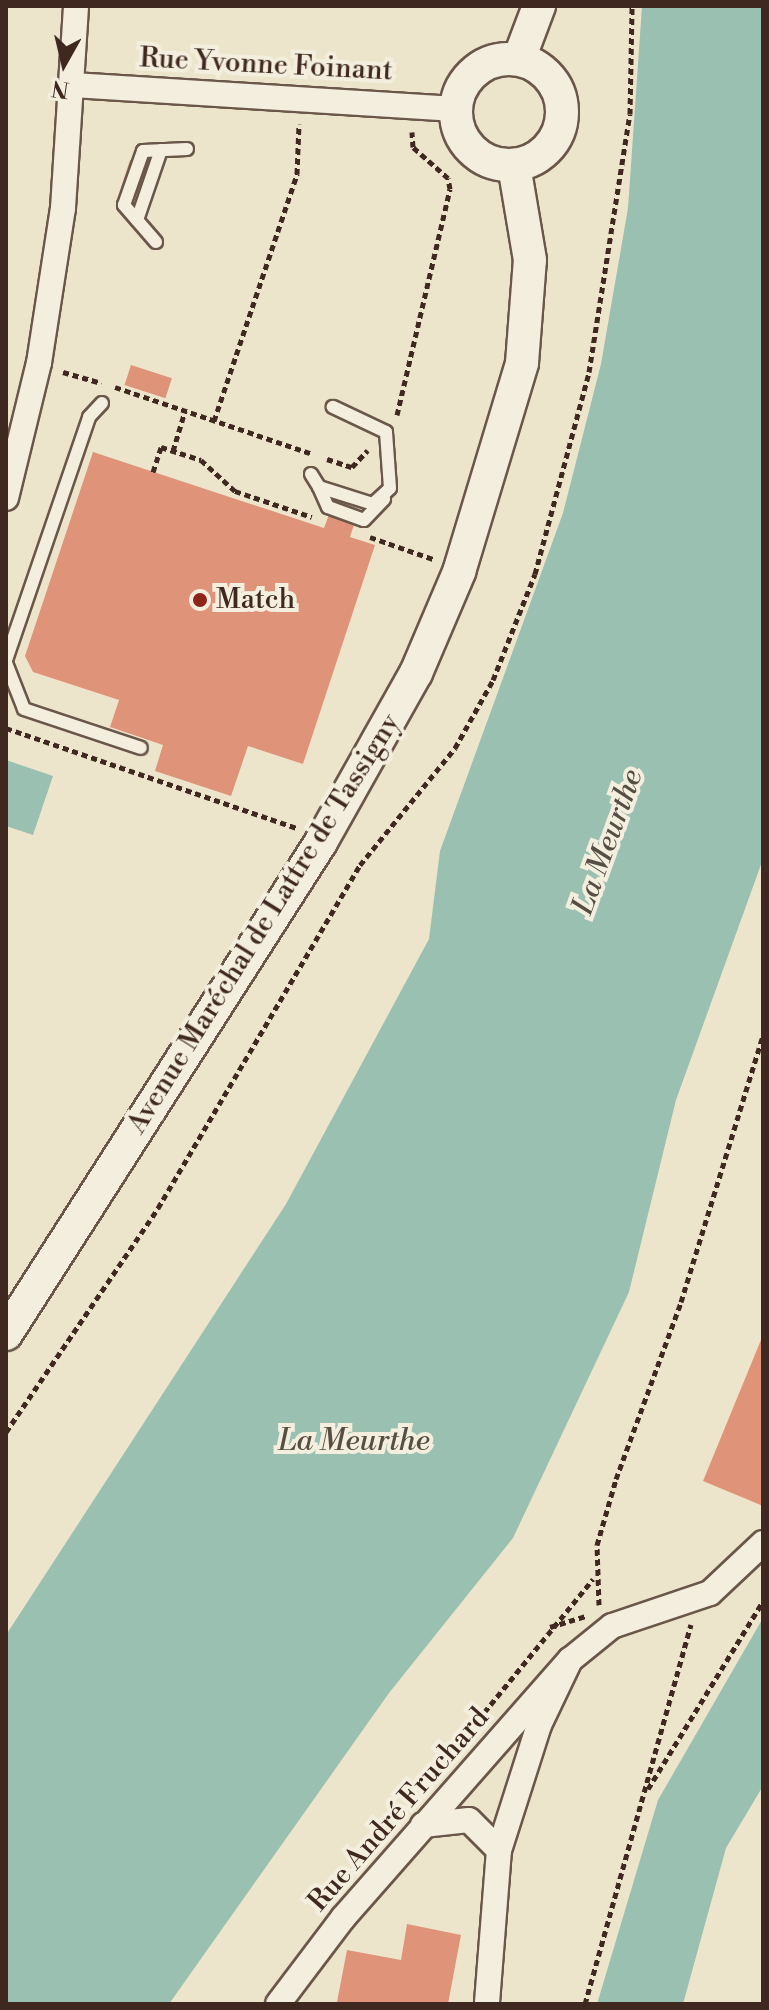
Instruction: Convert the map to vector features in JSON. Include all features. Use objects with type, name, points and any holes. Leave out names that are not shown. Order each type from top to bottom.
[{"type":"main road","points":[[519,59],[539,6]]},
{"type":"main road","points":[[519,59],[556,85],[562,115],[542,154],[514,165],[472,150],[455,109],[476,69],[519,59]]},
{"type":"main road","name":"Avenue Maréchal de Lattre de Tassigny","points":[[6,1334],[364,772],[460,568],[494,470],[531,306],[514,165]]},
{"type":"street","points":[[6,498],[39,363],[73,85],[76,6]]},
{"type":"street","name":"Rue Yvonne Foinant","points":[[73,85],[414,103],[455,109]]},
{"type":"street","name":"Rue André Fruchard","points":[[278,2004],[423,1825],[570,1660],[612,1626],[684,1605],[729,1580],[763,1543]]},
{"type":"street","name":"Rue André Fruchard","points":[[487,2004],[499,1850],[539,1725],[570,1660]]},
{"type":"street","points":[[423,1825],[469,1820],[499,1850]]},
{"type":"lane","points":[[156,242],[124,205],[143,151],[187,149]]},
{"type":"lane","points":[[102,403],[89,417],[6,662],[24,709],[141,748]]},
{"type":"lane","points":[[311,474],[319,487],[373,504],[384,499],[393,477],[386,432],[333,407]]},
{"type":"path","points":[[60,385],[63,370],[352,467],[396,421],[450,189],[448,178],[413,147],[414,103]]},
{"type":"path","points":[[214,421],[297,174],[299,119]]},
{"type":"path","points":[[173,451],[185,411]]},
{"type":"path","points":[[153,472],[161,447],[201,460],[235,491],[321,520]]},
{"type":"path","points":[[363,535],[460,568]]},
{"type":"path","points":[[6,728],[296,827]]},
{"type":"path","points":[[593,1578],[616,1479],[763,1036]]},
{"type":"path","points":[[647,1789],[663,1774],[763,1601]]},
{"type":"path","points":[[585,2004],[613,1885],[647,1789],[692,1627],[684,1605]]},
{"type":"water","name":"La Meurthe","points":[[642,6],[763,6],[763,859],[676,1100],[629,1292],[513,1538],[389,1693],[169,2004],[6,2004],[6,1635],[286,1204],[429,939],[440,851],[563,513],[601,364],[628,208]]},
{"type":"water","points":[[6,760],[53,776],[33,835],[6,826]]},
{"type":"water","points":[[763,1618],[763,1786],[726,1848],[683,2004],[597,2004],[658,1800]]},
{"type":"building","points":[[130,160],[160,170],[151,197],[121,188]]},
{"type":"building","points":[[131,365],[172,378],[165,398],[125,385]]},
{"type":"building","name":"Match","points":[[93,452],[324,528],[334,501],[359,509],[350,537],[375,545],[303,764],[248,746],[231,796],[155,771],[163,745],[110,727],[119,700],[33,672],[25,656]]},
{"type":"building","points":[[763,1335],[763,1506],[703,1481]]},
{"type":"building","points":[[407,1924],[461,1935],[448,2004],[325,2004],[337,2002],[347,1950],[401,1960]]},
{"type":"place","name":"Match","points":[[200,600]]}]
